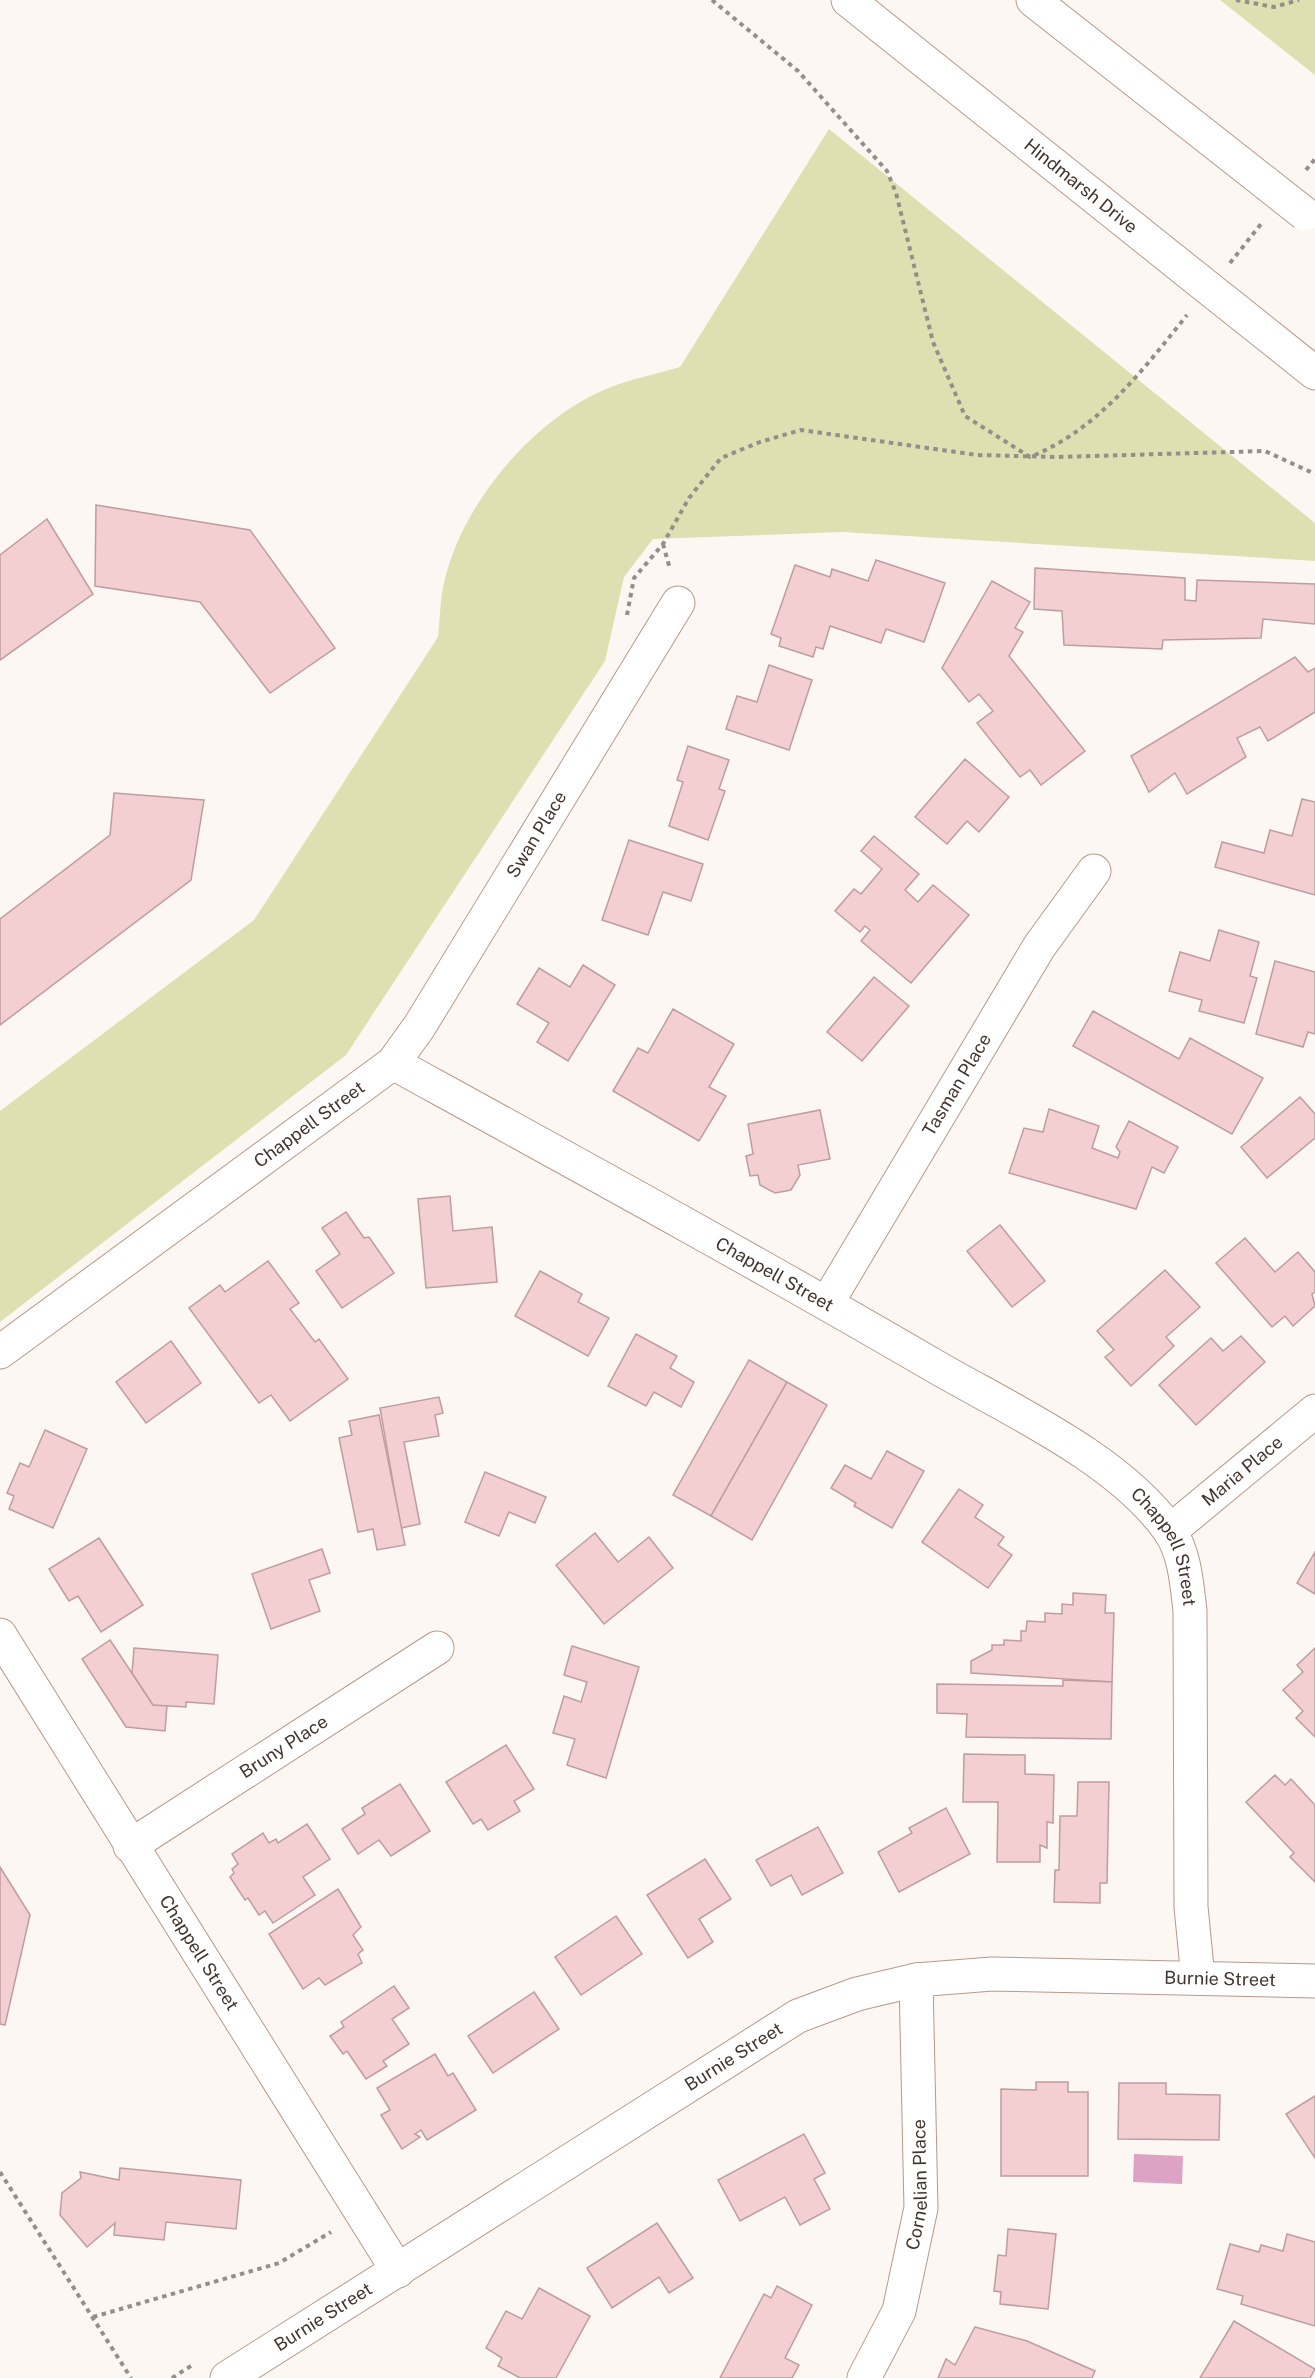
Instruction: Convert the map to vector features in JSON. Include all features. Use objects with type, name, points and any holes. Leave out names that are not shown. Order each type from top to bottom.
[{"type":"street","name":"Hindmarsh Drive","points":[[848,0],[1315,374]]},
{"type":"street","points":[[1033,0],[1310,218]]},
{"type":"street","name":"Swan Place","points":[[393,1063],[419,1027],[678,603]]},
{"type":"street","name":"Tasman Place","points":[[827,1303],[1039,947],[1094,871]]},
{"type":"street","name":"Chappell Street","points":[[0,1352],[393,1063],[827,1303],[1080,1450],[1130,1488],[1170,1531],[1185,1571],[1190,1611],[1191,1907],[1198,1978]]},
{"type":"street","name":"Maria Place","points":[[1170,1531],[1315,1411]]},
{"type":"street","name":"Chappell Street","points":[[0,1635],[398,2271]]},
{"type":"street","name":"Bruny Place","points":[[130,1846],[436,1648]]},
{"type":"street","name":"Burnie Street","points":[[227,2378],[798,2016],[857,1994],[916,1980],[992,1974],[1315,1981]]},
{"type":"street","name":"Cornelian Place","points":[[864,2378],[899,2311],[921,2208],[916,1980]]},
{"type":"path","points":[[712,0],[798,71],[887,171],[896,193],[933,342],[965,416],[1030,457],[1050,449],[1089,425],[1135,380],[1205,285],[1262,223]]},
{"type":"path","points":[[1236,0],[1274,7],[1299,0]]},
{"type":"path","points":[[1300,177],[1315,159]]},
{"type":"path","points":[[1058,457],[1265,451],[1315,474]]},
{"type":"path","points":[[0,2172],[131,2378]]},
{"type":"path","points":[[93,2318],[279,2263],[337,2228]]},
{"type":"path","points":[[172,2378],[200,2360]]},
{"type":"green space","points":[[1220,0],[1315,0],[1315,75]]},
{"type":"green space","points":[[829,129],[1315,523],[1315,561],[842,532],[653,539],[624,577],[605,661],[346,1055],[0,1322],[0,1111],[254,920],[438,637],[444,583],[453,554],[466,524],[483,496],[527,443],[552,421],[578,403],[615,385],[680,367]]},
{"type":"shaded area","points":[[1134,2154],[1183,2156],[1182,2184],[1133,2182]]},
{"type":"building","points":[[96,505],[250,530],[335,648],[270,693],[200,602],[95,586]]},
{"type":"building","points":[[47,519],[93,594],[0,660],[0,555]]},
{"type":"building","points":[[876,560],[945,583],[924,642],[886,629],[881,643],[830,626],[823,649],[816,647],[813,657],[779,646],[781,638],[771,634],[795,565],[830,577],[832,569],[868,581]]},
{"type":"building","points":[[1035,568],[1185,578],[1185,600],[1196,601],[1197,580],[1315,584],[1315,624],[1263,619],[1261,638],[1163,640],[1162,649],[1064,645],[1062,611],[1034,609]]},
{"type":"building","points":[[992,581],[1030,602],[1015,628],[1023,632],[1009,656],[1085,751],[1041,785],[1030,770],[1020,777],[977,723],[993,711],[979,694],[969,702],[942,668]]},
{"type":"building","points":[[1295,657],[1308,672],[1315,668],[1315,712],[1268,741],[1260,727],[1237,738],[1246,757],[1187,794],[1175,773],[1149,792],[1131,756]]},
{"type":"building","points":[[769,665],[812,680],[789,750],[726,729],[737,696],[757,702]]},
{"type":"building","points":[[688,746],[729,760],[719,789],[725,791],[708,840],[669,826],[683,782],[677,780]]},
{"type":"building","points":[[965,759],[1009,797],[979,832],[967,821],[947,844],[915,817]]},
{"type":"building","points":[[114,793],[204,800],[191,880],[0,1025],[0,919],[110,835]]},
{"type":"building","points":[[1302,799],[1315,802],[1315,895],[1215,867],[1222,842],[1264,853],[1270,830],[1292,836]]},
{"type":"building","points":[[874,836],[919,874],[905,890],[918,902],[933,885],[969,915],[911,983],[861,941],[870,930],[865,926],[860,932],[835,911],[854,889],[861,894],[882,869],[861,851]]},
{"type":"building","points":[[629,840],[703,864],[691,901],[663,892],[648,935],[602,920]]},
{"type":"building","points":[[1219,930],[1259,942],[1250,976],[1257,978],[1244,1023],[1199,1011],[1202,1000],[1169,991],[1180,952],[1210,961]]},
{"type":"building","points":[[1275,961],[1315,972],[1315,1034],[1308,1032],[1303,1047],[1256,1034]]},
{"type":"building","points":[[583,965],[615,985],[568,1061],[537,1042],[549,1023],[517,1004],[539,968],[570,987]]},
{"type":"building","points":[[874,977],[909,1006],[862,1061],[827,1032]]},
{"type":"building","points":[[673,1009],[734,1044],[709,1087],[726,1096],[699,1141],[613,1091],[638,1048],[648,1053]]},
{"type":"building","points":[[1093,1011],[1179,1059],[1190,1038],[1263,1078],[1232,1134],[1073,1046]]},
{"type":"building","points":[[1300,1097],[1315,1114],[1315,1138],[1267,1178],[1241,1147]]},
{"type":"building","points":[[1049,1109],[1099,1126],[1092,1148],[1118,1158],[1120,1152],[1116,1147],[1129,1121],[1178,1147],[1164,1173],[1152,1167],[1136,1209],[1009,1173],[1024,1128],[1043,1132]]},
{"type":"building","points":[[820,1110],[830,1159],[798,1165],[800,1175],[791,1190],[775,1193],[760,1185],[758,1175],[750,1176],[746,1156],[753,1154],[748,1124]]},
{"type":"building","points":[[450,1196],[453,1231],[492,1227],[497,1282],[426,1288],[418,1199]]},
{"type":"building","points":[[346,1212],[364,1238],[369,1237],[394,1273],[342,1308],[316,1271],[340,1254],[322,1228]]},
{"type":"building","points":[[1000,1225],[1045,1281],[1012,1307],[967,1251]]},
{"type":"building","points":[[1245,1238],[1275,1272],[1298,1252],[1315,1272],[1315,1292],[1312,1294],[1315,1306],[1293,1326],[1285,1316],[1272,1327],[1216,1263]]},
{"type":"building","points":[[268,1261],[299,1303],[290,1309],[315,1342],[319,1339],[348,1379],[290,1421],[271,1395],[259,1403],[189,1308],[220,1285],[225,1292]]},
{"type":"building","points":[[1165,1270],[1200,1307],[1166,1337],[1174,1346],[1131,1386],[1105,1357],[1114,1350],[1097,1331]]},
{"type":"building","points":[[540,1271],[582,1294],[578,1302],[609,1318],[588,1356],[515,1316]]},
{"type":"building","points":[[636,1334],[677,1356],[670,1368],[694,1382],[681,1407],[654,1392],[646,1406],[608,1386]]},
{"type":"building","points":[[1241,1336],[1265,1362],[1196,1425],[1159,1385],[1211,1338],[1223,1351]]},
{"type":"building","points":[[171,1341],[201,1383],[146,1423],[116,1382]]},
{"type":"building","points":[[749,1360],[787,1382],[711,1516],[673,1495]]},
{"type":"building","points":[[787,1382],[827,1405],[752,1540],[711,1516]]},
{"type":"building","points":[[439,1397],[443,1413],[435,1415],[439,1436],[404,1442],[420,1524],[401,1528],[380,1408]]},
{"type":"building","points":[[379,1415],[405,1545],[377,1550],[373,1529],[358,1532],[339,1438],[352,1435],[349,1421]]},
{"type":"building","points":[[45,1430],[87,1449],[53,1528],[9,1509],[14,1496],[7,1493],[20,1463],[29,1467]]},
{"type":"building","points":[[887,1451],[924,1471],[892,1528],[854,1506],[856,1503],[831,1488],[845,1465],[871,1479]]},
{"type":"building","points":[[485,1472],[546,1497],[535,1523],[509,1512],[499,1536],[465,1522]]},
{"type":"building","points":[[959,1489],[983,1505],[975,1517],[1004,1537],[998,1545],[1012,1555],[988,1588],[922,1542]]},
{"type":"building","points":[[595,1533],[618,1562],[649,1537],[673,1568],[604,1624],[556,1565]]},
{"type":"building","points":[[99,1538],[143,1605],[101,1632],[78,1596],[69,1601],[49,1569]]},
{"type":"building","points":[[322,1549],[330,1573],[309,1580],[320,1611],[271,1629],[252,1574]]},
{"type":"building","points":[[1315,1552],[1315,1594],[1297,1583]]},
{"type":"building","points":[[1073,1593],[1106,1595],[1105,1613],[1114,1613],[1112,1682],[971,1673],[971,1661],[992,1650],[992,1645],[1004,1645],[1004,1640],[1021,1641],[1021,1631],[1026,1631],[1027,1621],[1045,1622],[1045,1613],[1062,1614],[1062,1604],[1073,1605]]},
{"type":"building","points":[[110,1640],[153,1705],[167,1705],[165,1731],[126,1727],[82,1659]]},
{"type":"building","points":[[572,1646],[639,1667],[606,1778],[567,1765],[575,1739],[553,1733],[564,1696],[581,1702],[587,1682],[564,1675]]},
{"type":"building","points":[[134,1648],[218,1655],[214,1704],[186,1702],[186,1707],[153,1705],[132,1673]]},
{"type":"building","points":[[1315,1648],[1315,1737],[1296,1718],[1303,1711],[1283,1690],[1303,1672],[1297,1665]]},
{"type":"building","points":[[1063,1680],[1112,1682],[1111,1739],[966,1737],[967,1714],[937,1713],[937,1684],[1063,1686]]},
{"type":"building","points":[[506,1745],[534,1789],[514,1801],[520,1811],[488,1830],[481,1819],[473,1824],[446,1782]]},
{"type":"building","points":[[964,1754],[1025,1755],[1025,1774],[1054,1775],[1053,1823],[1047,1822],[1047,1848],[1040,1845],[1040,1862],[997,1862],[998,1802],[963,1802]]},
{"type":"building","points":[[1275,1775],[1285,1785],[1291,1779],[1315,1805],[1315,1882],[1290,1857],[1294,1853],[1246,1802]]},
{"type":"building","points":[[1078,1782],[1109,1782],[1107,1883],[1100,1883],[1100,1903],[1054,1902],[1055,1870],[1059,1870],[1060,1816],[1077,1816]]},
{"type":"building","points":[[400,1784],[430,1831],[391,1856],[379,1840],[358,1854],[342,1829],[365,1814],[362,1808]]},
{"type":"building","points":[[946,1808],[970,1854],[899,1892],[878,1852],[912,1833],[909,1828]]},
{"type":"building","points":[[307,1824],[330,1859],[303,1877],[315,1895],[273,1923],[265,1911],[259,1915],[248,1898],[245,1900],[230,1877],[234,1873],[232,1869],[238,1864],[232,1854],[263,1833],[269,1843],[276,1839],[278,1843]]},
{"type":"building","points":[[818,1827],[843,1873],[802,1895],[791,1875],[771,1886],[756,1860]]},
{"type":"building","points":[[705,1859],[731,1899],[699,1919],[713,1942],[688,1958],[647,1895]]},
{"type":"building","points":[[0,1867],[30,1915],[5,2025],[0,2024]]},
{"type":"building","points":[[338,1889],[361,1927],[353,1935],[363,1950],[358,1954],[362,1963],[325,1985],[319,1978],[303,1989],[269,1934]]},
{"type":"building","points":[[616,1916],[642,1954],[581,1995],[555,1957]]},
{"type":"building","points":[[394,1986],[409,2008],[392,2019],[409,2044],[383,2061],[387,2066],[366,2079],[347,2051],[343,2054],[330,2036],[344,2027],[341,2022]]},
{"type":"building","points":[[534,1992],[559,2029],[493,2073],[468,2036]]},
{"type":"building","points":[[435,2054],[448,2076],[453,2073],[476,2110],[427,2140],[421,2130],[415,2134],[420,2137],[402,2149],[381,2115],[390,2110],[377,2088]]},
{"type":"building","points":[[1036,2082],[1068,2082],[1068,2092],[1088,2092],[1088,2176],[1001,2176],[1001,2089],[1036,2090]]},
{"type":"building","points":[[1119,2083],[1166,2083],[1166,2094],[1220,2095],[1219,2140],[1118,2139]]},
{"type":"building","points":[[1315,2096],[1315,2158],[1286,2114]]},
{"type":"building","points":[[804,2134],[825,2173],[814,2179],[830,2209],[800,2225],[785,2197],[740,2221],[718,2180]]},
{"type":"building","points":[[120,2168],[241,2180],[236,2229],[166,2222],[164,2240],[114,2235],[115,2223],[87,2247],[60,2215],[62,2193],[81,2178],[80,2172],[119,2180]]},
{"type":"building","points":[[657,2223],[693,2278],[669,2293],[659,2277],[612,2308],[587,2268]]},
{"type":"building","points":[[1008,2229],[1056,2234],[1048,2309],[1000,2304],[1001,2292],[994,2291],[998,2255],[1006,2256]]},
{"type":"building","points":[[1287,2234],[1315,2242],[1315,2326],[1241,2304],[1243,2296],[1217,2289],[1230,2244],[1259,2252],[1261,2245],[1283,2251]]},
{"type":"building","points":[[777,2286],[812,2305],[785,2358],[799,2365],[792,2378],[720,2378],[764,2294],[771,2298]]},
{"type":"building","points":[[539,2288],[590,2316],[556,2378],[520,2378],[498,2366],[502,2358],[486,2348],[506,2311],[522,2319]]},
{"type":"building","points":[[1234,2321],[1315,2369],[1310,2378],[1200,2378]]},
{"type":"building","points":[[975,2327],[1027,2341],[1095,2371],[1092,2378],[938,2378],[946,2359],[955,2365]]}]
